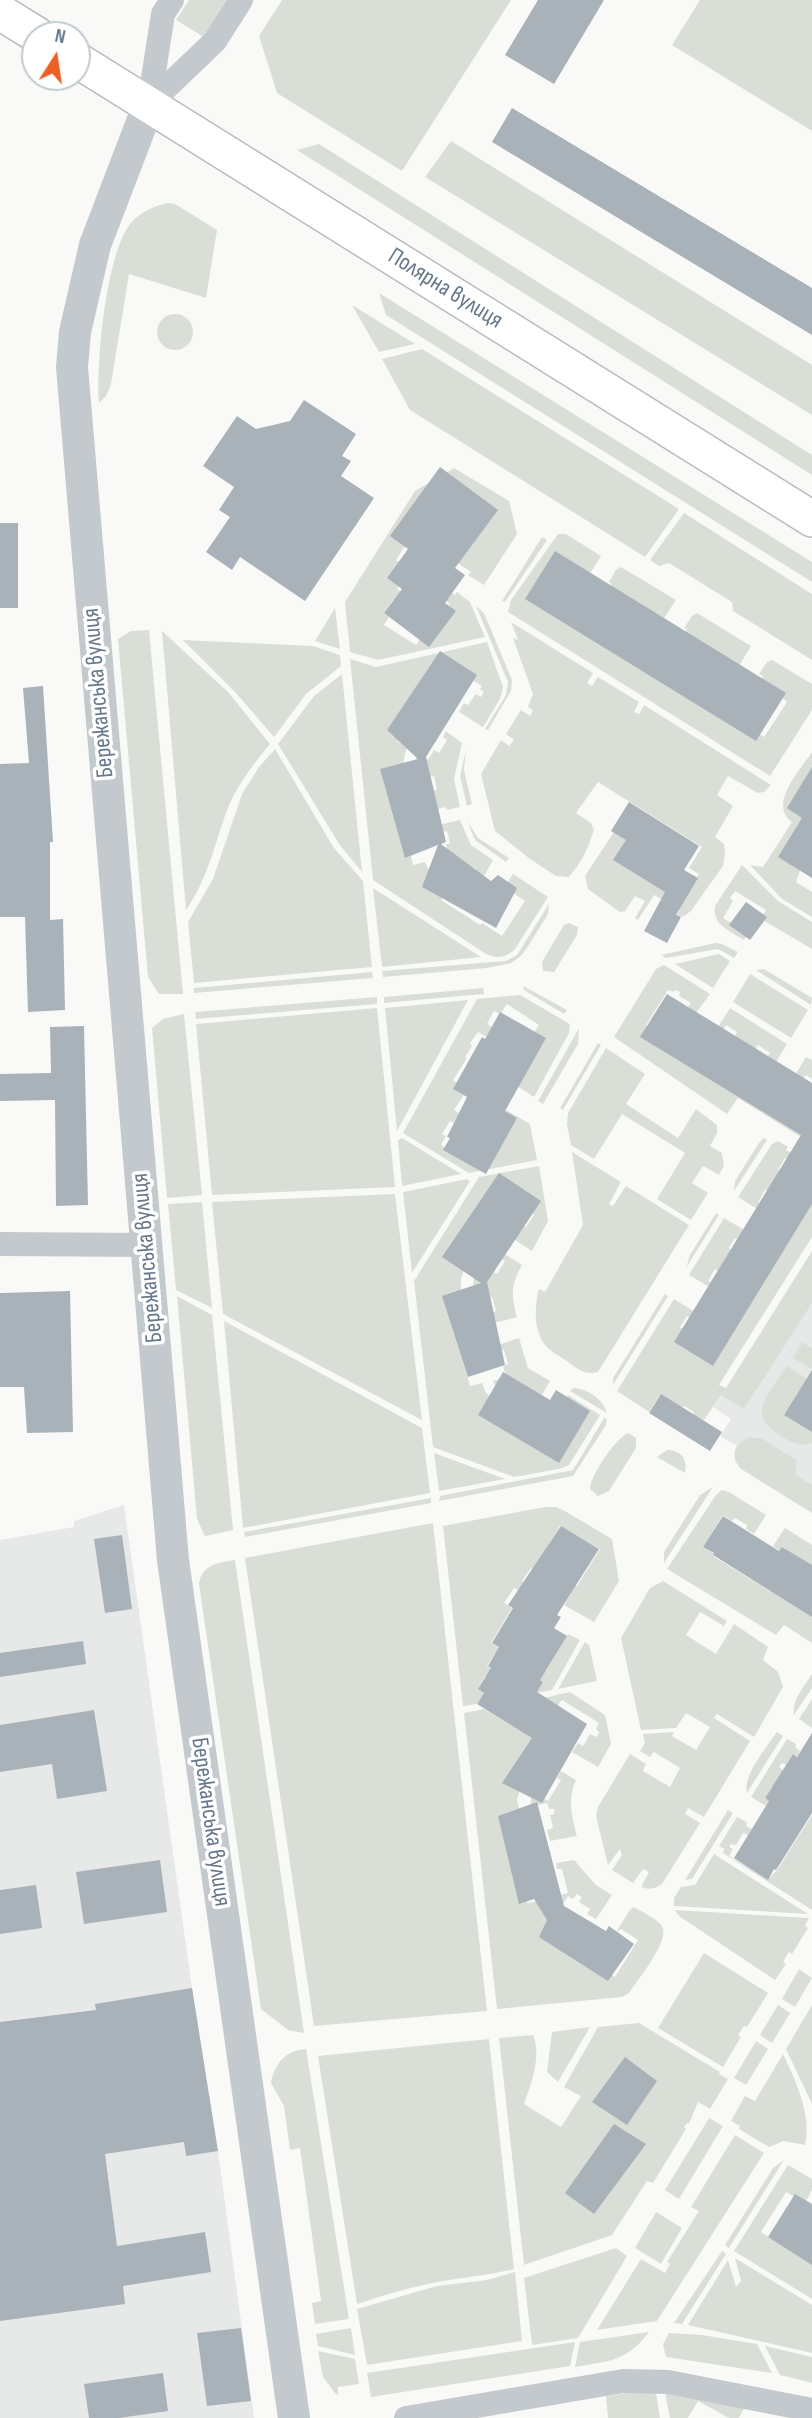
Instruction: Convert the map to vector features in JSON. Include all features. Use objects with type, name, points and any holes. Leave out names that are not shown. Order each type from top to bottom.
[{"type":"main road","points":[[0,12],[21,25]]},
{"type":"main road","name":"Полярна вулиця","points":[[91,69],[812,519]]},
{"type":"street","points":[[149,104],[163,14],[172,0]]},
{"type":"street","points":[[149,104],[215,41],[241,0]]},
{"type":"street","name":"Бережанська вулиця","points":[[149,104],[95,245],[75,332],[72,367],[173,1560],[294,2418]]},
{"type":"street","points":[[0,1244],[146,1245]]},
{"type":"street","points":[[407,2418],[623,2381],[668,2382],[812,2410]]},
{"type":"shaded area","points":[[189,0],[231,0],[207,39],[176,20]]},
{"type":"shaded area","points":[[282,0],[511,0],[402,171],[277,93],[259,36]]},
{"type":"shaded area","points":[[700,0],[812,0],[812,131],[672,45]]},
{"type":"shaded area","points":[[451,141],[812,365],[812,415],[425,177]]},
{"type":"shaded area","points":[[319,144],[812,455],[812,475],[297,150]]},
{"type":"shaded area","points":[[168,203],[175,204],[217,230],[206,298],[129,274],[111,384],[106,396],[99,403],[99,363],[104,310],[115,259],[130,224],[152,208]]},
{"type":"shaded area","points":[[379,293],[812,562],[812,582],[386,315]]},
{"type":"shaded area","points":[[352,305],[415,344],[379,352]]},
{"type":"shaded area","points":[[175,314],[188,319],[193,332],[188,345],[175,350],[162,345],[157,332],[162,319]]},
{"type":"shaded area","points":[[422,349],[679,509],[645,557],[410,410],[382,359]]},
{"type":"shaded area","points":[[454,468],[509,501],[517,534],[484,585],[468,575],[471,572],[447,556],[410,538],[396,560],[410,569],[397,589],[403,593],[398,602],[393,600],[384,613],[389,617],[384,625],[416,645],[450,604],[443,599],[448,590],[455,595],[457,592],[470,602],[485,637],[378,660],[350,652],[345,602],[415,491]]},
{"type":"shaded area","points":[[684,513],[812,594],[812,660],[733,611],[732,602],[669,563],[659,566],[650,560]]},
{"type":"shaded area","points":[[558,534],[566,534],[601,556],[589,575],[764,737],[787,702],[761,680],[763,676],[759,674],[767,662],[772,660],[812,684],[812,710],[770,776],[508,612],[511,600]]},
{"type":"shaded area","points":[[542,537],[547,540],[505,602],[502,601]]},
{"type":"shaded area","points":[[621,567],[676,600],[663,620],[609,588],[612,584],[609,582]]},
{"type":"shaded area","points":[[476,606],[484,613],[512,680],[511,691],[488,730],[485,729],[506,695],[508,682]]},
{"type":"shaded area","points":[[335,608],[340,649],[315,641]]},
{"type":"shaded area","points":[[697,613],[751,646],[739,666],[685,634],[687,630],[684,628]]},
{"type":"shaded area","points":[[511,622],[593,673],[587,683],[592,686],[598,677],[639,702],[634,712],[639,714],[644,705],[771,785],[764,792],[758,793],[728,776],[717,795],[733,806],[715,837],[724,844],[723,866],[691,911],[684,916],[676,917],[680,910],[654,895],[638,920],[635,918],[645,901],[635,896],[625,911],[620,912],[588,889],[585,876],[614,832],[626,840],[683,900],[699,874],[689,868],[702,847],[598,782],[576,813],[591,823],[594,830],[584,855],[569,877],[556,876],[495,831],[481,774],[501,740],[509,746],[514,740],[506,734],[521,710],[530,716],[533,710],[528,707],[533,694],[513,638],[518,640]]},
{"type":"shaded area","points":[[149,630],[183,994],[159,994],[148,977],[118,639],[131,631]]},
{"type":"shaded area","points":[[162,631],[228,692],[270,744],[235,794],[205,875],[186,910]]},
{"type":"shaded area","points":[[183,640],[313,646],[340,655],[341,666],[306,694],[274,737],[235,692]]},
{"type":"shaded area","points":[[487,642],[503,687],[500,699],[483,727],[459,712],[464,703],[468,705],[476,694],[481,697],[484,692],[480,689],[482,686],[446,663],[397,741],[407,747],[403,771],[413,865],[425,862],[441,900],[502,936],[525,901],[507,889],[501,892],[513,874],[548,897],[515,949],[498,957],[486,954],[373,880],[350,659],[376,667]]},
{"type":"shaded area","points":[[342,674],[362,872],[339,844],[278,744],[314,696]]},
{"type":"shaded area","points":[[446,731],[462,743],[454,779],[460,807],[447,810],[446,807],[438,809],[434,776],[430,777],[415,761],[417,754],[428,760],[434,750],[439,753],[447,740],[443,737]]},
{"type":"shaded area","points":[[275,749],[334,848],[363,881],[372,967],[194,983],[188,922],[213,879],[242,794],[259,767]]},
{"type":"shaded area","points":[[466,750],[464,770],[472,804],[467,806],[460,776]]},
{"type":"shaded area","points":[[812,752],[808,836],[796,882],[812,892],[812,917],[782,899],[750,865],[763,867],[792,822],[785,815],[785,797],[794,777]]},
{"type":"shaded area","points":[[460,820],[471,845],[493,860],[482,880],[474,875],[476,869],[448,854],[446,844],[450,843],[447,831],[443,832],[442,824]]},
{"type":"shaded area","points":[[467,821],[478,838],[509,858],[506,862],[475,840]]},
{"type":"shaded area","points":[[742,865],[778,901],[812,922],[812,949],[761,919],[766,910],[735,891],[730,898],[733,901],[723,918],[748,933],[744,940],[719,923],[715,906]]},
{"type":"shaded area","points":[[373,888],[481,957],[382,967]]},
{"type":"shaded area","points":[[549,904],[548,914],[527,948],[511,963],[487,968],[383,977],[382,971],[506,961],[517,955]]},
{"type":"shaded area","points":[[569,923],[578,927],[577,935],[554,972],[543,971],[542,962],[564,925]]},
{"type":"shaded area","points":[[716,943],[738,952],[734,958],[718,949],[666,958],[661,955]]},
{"type":"shaded area","points":[[719,954],[730,961],[713,988],[675,964]]},
{"type":"shaded area","points":[[664,965],[710,994],[696,1013],[688,1007],[691,1003],[679,996],[680,992],[668,990],[646,1025],[793,1120],[804,1139],[738,1098],[727,1114],[614,1037],[656,969]]},
{"type":"shaded area","points":[[764,969],[812,998],[811,1005],[756,970]]},
{"type":"shaded area","points":[[372,972],[373,978],[194,993],[194,988]]},
{"type":"shaded area","points":[[750,974],[808,1010],[791,1038],[733,1002]]},
{"type":"shaded area","points":[[523,986],[567,1010],[564,1014],[524,990]]},
{"type":"shaded area","points":[[483,988],[484,994],[384,1003],[384,997]]},
{"type":"shaded area","points":[[520,995],[565,1021],[570,1025],[569,1033],[534,1097],[503,1077],[539,1025],[507,1004],[500,1014],[494,1011],[487,1024],[492,1027],[486,1037],[478,1032],[470,1043],[472,1046],[465,1057],[467,1058],[453,1080],[467,1090],[454,1110],[460,1114],[454,1123],[450,1121],[442,1134],[446,1136],[441,1145],[472,1165],[506,1110],[530,1124],[537,1160],[469,1173],[403,1133],[477,999]]},
{"type":"shaded area","points":[[377,997],[377,1004],[196,1019],[195,1012]]},
{"type":"shaded area","points":[[468,1000],[397,1131],[385,1008]]},
{"type":"shaded area","points":[[377,1008],[395,1187],[212,1195],[196,1024]]},
{"type":"shaded area","points":[[730,1008],[787,1044],[776,1062],[767,1057],[770,1053],[758,1045],[755,1050],[734,1037],[737,1032],[726,1025],[723,1030],[718,1027]]},
{"type":"shaded area","points":[[184,1014],[202,1195],[167,1198],[152,1028],[163,1019]]},
{"type":"shaded area","points":[[579,1028],[578,1044],[543,1104],[538,1101]]},
{"type":"shaded area","points":[[598,1043],[601,1045],[563,1110],[560,1108]]},
{"type":"shaded area","points":[[606,1048],[645,1074],[626,1104],[678,1138],[696,1109],[717,1125],[717,1133],[710,1146],[722,1153],[724,1166],[719,1175],[703,1166],[692,1183],[708,1193],[691,1220],[657,1199],[685,1153],[622,1114],[594,1159],[571,1145],[568,1113]]},
{"type":"shaded area","points":[[806,1057],[812,1060],[812,1079],[806,1075],[802,1079],[795,1075]]},
{"type":"shaded area","points":[[402,1138],[461,1174],[402,1186],[398,1140]]},
{"type":"shaded area","points":[[764,1138],[767,1140],[734,1191],[735,1181]]},
{"type":"shaded area","points":[[778,1141],[794,1154],[790,1161],[785,1158],[778,1170],[782,1173],[770,1192],[765,1190],[758,1202],[763,1205],[759,1210],[738,1197],[772,1144]]},
{"type":"shaded area","points":[[572,1152],[621,1182],[609,1204],[613,1206],[626,1186],[689,1225],[598,1372],[594,1373],[581,1371],[549,1349],[540,1336],[536,1320],[539,1289],[545,1292],[583,1225]]},
{"type":"shaded area","points":[[539,1166],[548,1221],[532,1251],[512,1238],[521,1224],[526,1227],[534,1215],[529,1211],[465,1267],[461,1292],[449,1307],[470,1386],[482,1383],[486,1393],[496,1402],[558,1411],[568,1395],[600,1415],[569,1465],[514,1477],[433,1447],[414,1281],[479,1177]]},
{"type":"shaded area","points":[[467,1179],[470,1181],[412,1273],[403,1192]]},
{"type":"shaded area","points":[[395,1194],[422,1420],[223,1314],[212,1202]]},
{"type":"shaded area","points":[[812,1195],[812,1237],[719,1385],[726,1388],[812,1251],[812,1303],[744,1409],[721,1395],[688,1438],[682,1432],[694,1412],[684,1406],[672,1425],[671,1401],[660,1395],[649,1412],[617,1391],[674,1299],[695,1312],[691,1318],[687,1316],[680,1327],[684,1330]]},
{"type":"shaded area","points":[[202,1202],[212,1308],[176,1290],[168,1204]]},
{"type":"shaded area","points":[[716,1213],[719,1215],[686,1268],[690,1255]]},
{"type":"shaded area","points":[[724,1218],[746,1231],[741,1240],[735,1238],[729,1248],[733,1251],[720,1272],[715,1269],[708,1281],[713,1284],[711,1288],[689,1275]]},
{"type":"shaded area","points":[[503,1253],[522,1265],[513,1290],[517,1317],[494,1323],[491,1313],[496,1311],[492,1297],[487,1298],[472,1290],[475,1274],[497,1274],[505,1261],[500,1258]]},
{"type":"shaded area","points":[[812,1258],[812,1491],[720,1436],[731,1419],[713,1407]]},
{"type":"shaded area","points":[[665,1294],[668,1296],[613,1385],[613,1378]]},
{"type":"shaded area","points":[[177,1296],[212,1315],[233,1530],[205,1536],[197,1519]]},
{"type":"shaded area","points":[[224,1321],[422,1428],[430,1493],[243,1528]]},
{"type":"shaded area","points":[[519,1338],[528,1368],[550,1381],[539,1400],[496,1387],[493,1381],[506,1377],[503,1366],[508,1364],[504,1350],[500,1351],[498,1345]]},
{"type":"shaded area","points":[[802,1342],[812,1348],[812,1369],[793,1358]]},
{"type":"shaded area","points":[[787,1366],[812,1382],[812,1395],[800,1389],[784,1414],[812,1432],[812,1443],[806,1445],[790,1441],[773,1431],[763,1418],[765,1399]]},
{"type":"shaded area","points":[[574,1388],[594,1396],[602,1403],[607,1413],[570,1391]]},
{"type":"shaded area","points":[[604,1418],[607,1419],[606,1425],[573,1476],[439,1501],[440,1496],[573,1470]]},
{"type":"shaded area","points":[[628,1433],[636,1438],[636,1448],[609,1491],[598,1496],[590,1489],[594,1475],[611,1449]]},
{"type":"shaded area","points":[[749,1437],[763,1439],[796,1460],[796,1475],[812,1485],[812,1513],[741,1469],[735,1460],[735,1451],[739,1443]]},
{"type":"shaded area","points":[[667,1450],[682,1456],[685,1473],[657,1457]]},
{"type":"shaded area","points":[[434,1453],[505,1479],[439,1491]]},
{"type":"shaded area","points":[[713,1487],[664,1563],[664,1552],[700,1495]]},
{"type":"shaded area","points":[[722,1490],[766,1515],[754,1534],[746,1529],[747,1525],[723,1515],[703,1547],[714,1554],[713,1556],[812,1617],[812,1643],[784,1625],[776,1635],[667,1569]]},
{"type":"shaded area","points":[[431,1498],[431,1503],[245,1537],[244,1532]]},
{"type":"shaded area","points":[[124,1505],[254,2418],[0,2418],[0,1540],[74,1527],[74,1521]]},
{"type":"shaded area","points":[[545,1507],[563,1510],[612,1539],[619,1581],[594,1622],[564,1605],[573,1584],[577,1586],[600,1549],[560,1526],[538,1562],[536,1571],[531,1568],[522,1581],[527,1585],[522,1592],[514,1588],[504,1603],[512,1608],[491,1643],[503,1650],[500,1655],[495,1653],[487,1666],[496,1672],[491,1679],[485,1676],[478,1689],[484,1693],[477,1704],[463,1706],[443,1526]]},
{"type":"shaded area","points":[[433,1523],[487,2011],[314,2026],[245,1558]]},
{"type":"shaded area","points":[[785,1528],[812,1545],[812,1570],[783,1547],[780,1551],[773,1546]]},
{"type":"shaded area","points":[[235,1560],[304,2033],[288,2030],[261,2009],[199,1584],[207,1568]]},
{"type":"shaded area","points":[[663,1581],[727,1621],[724,1626],[700,1612],[686,1635],[716,1654],[734,1624],[768,1647],[763,1660],[778,1672],[783,1687],[754,1737],[717,1714],[714,1718],[750,1741],[704,1817],[688,1808],[685,1814],[700,1823],[662,1884],[649,1889],[641,1887],[649,1872],[643,1869],[633,1883],[612,1870],[622,1855],[620,1849],[608,1865],[596,1816],[598,1807],[630,1754],[646,1764],[643,1771],[670,1787],[680,1768],[654,1752],[650,1757],[640,1751],[645,1743],[643,1734],[674,1732],[672,1736],[696,1750],[710,1727],[686,1713],[676,1728],[641,1730],[621,1638],[650,1588]]},
{"type":"shaded area","points":[[568,1634],[580,1640],[552,1690],[536,1693],[543,1682],[535,1676],[546,1671]]},
{"type":"shaded area","points":[[585,1642],[589,1645],[597,1681],[558,1689]]},
{"type":"shaded area","points":[[812,1674],[812,1688],[794,1715],[797,1698]]},
{"type":"shaded area","points":[[570,1692],[605,1715],[611,1744],[598,1767],[572,1752],[578,1743],[583,1746],[590,1734],[597,1737],[599,1732],[596,1729],[599,1723],[562,1700],[554,1710],[517,1799],[519,1809],[505,1813],[527,1903],[539,1901],[595,1963],[615,1977],[638,1940],[621,1929],[616,1932],[630,1910],[634,1907],[659,1923],[662,1926],[662,1940],[639,1979],[629,1993],[622,1997],[497,2009],[464,1713],[484,1709],[508,1723],[526,1702]]},
{"type":"shaded area","points":[[812,1699],[812,1728],[799,1719]]},
{"type":"shaded area","points":[[777,1732],[783,1736],[747,1793],[746,1786],[752,1770]]},
{"type":"shaded area","points":[[787,1739],[796,1744],[795,1747],[800,1751],[797,1756],[793,1754],[786,1765],[782,1763],[779,1767],[783,1770],[777,1789],[772,1786],[765,1798],[769,1801],[766,1806],[751,1797]]},
{"type":"shaded area","points":[[561,1771],[576,1780],[571,1801],[577,1836],[550,1841],[547,1830],[553,1828],[550,1815],[554,1814],[554,1809],[549,1809],[547,1803],[530,1807],[532,1792],[548,1801],[561,1780],[557,1778]]},
{"type":"shaded area","points":[[728,1810],[733,1813],[692,1879],[685,1880]]},
{"type":"shaded area","points":[[812,1815],[812,1910],[723,1853],[724,1849],[719,1846],[737,1817],[747,1822],[746,1826],[752,1829],[748,1835],[743,1833],[736,1845],[731,1844],[729,1847],[733,1849],[729,1856],[768,1879],[777,1870]]},
{"type":"shaded area","points":[[714,1854],[808,1914],[674,1906],[674,1898],[681,1887],[695,1885]]},
{"type":"shaded area","points":[[574,1860],[596,1885],[612,1895],[596,1919],[587,1914],[590,1909],[579,1902],[582,1897],[577,1894],[573,1899],[568,1896],[559,1910],[550,1898],[568,1893],[562,1869],[557,1869],[556,1863]]},
{"type":"shaded area","points":[[675,1910],[809,1918],[805,1926],[808,1928],[792,1954],[789,1952],[783,1962],[786,1964],[775,1980],[679,1916]]},
{"type":"shaded area","points":[[704,1953],[768,1993],[747,2027],[744,2026],[738,2035],[741,2037],[723,2067],[658,2028]]},
{"type":"shaded area","points":[[799,1969],[812,1978],[795,2007],[782,1999]]},
{"type":"shaded area","points":[[778,2005],[790,2013],[772,2043],[760,2035]]},
{"type":"shaded area","points":[[812,2005],[812,2104],[786,2049]]},
{"type":"shaded area","points":[[639,2023],[728,2079],[710,2109],[698,2102],[689,2124],[684,2127],[686,2129],[653,2183],[647,2181],[612,2235],[524,2265],[499,2038],[533,2035],[536,2061],[524,2104],[561,2127],[581,2096],[564,2087],[598,2027]]},
{"type":"shaded area","points":[[590,2027],[558,2082],[547,2072],[552,2032]]},
{"type":"shaded area","points":[[489,2039],[514,2269],[421,2285],[357,2304],[318,2056]]},
{"type":"shaded area","points":[[756,2041],[768,2049],[746,2085],[734,2078]]},
{"type":"shaded area","points":[[306,2049],[349,2319],[315,2324],[312,2303],[321,2301],[300,2148],[290,2150],[284,2106],[271,2083],[282,2059],[293,2052]]},
{"type":"shaded area","points":[[783,2054],[805,2110],[807,2134],[805,2145],[784,2141],[769,2147],[731,2121],[745,2096],[755,2101]]},
{"type":"shaded area","points":[[709,2118],[723,2126],[679,2199],[665,2190]]},
{"type":"shaded area","points":[[735,2135],[764,2153],[657,2321],[597,2330],[641,2259],[665,2273],[670,2264],[667,2262],[699,2211],[691,2207]]},
{"type":"shaded area","points":[[784,2160],[729,2248],[725,2245],[773,2168]]},
{"type":"shaded area","points":[[788,2165],[812,2179],[812,2190],[805,2203],[786,2192],[761,2232],[812,2264],[812,2299],[734,2251]]},
{"type":"shaded area","points":[[656,2212],[682,2228],[661,2264],[635,2248]]},
{"type":"shaded area","points":[[616,2248],[627,2256],[578,2338],[532,2345],[524,2278]]},
{"type":"shaded area","points":[[722,2251],[726,2254],[682,2324],[674,2323]]},
{"type":"shaded area","points":[[735,2258],[812,2305],[812,2353],[688,2325],[728,2260],[736,2287],[741,2281]]},
{"type":"shaded area","points":[[515,2272],[522,2341],[367,2365],[357,2309],[437,2286],[487,2280]]},
{"type":"shaded area","points":[[351,2328],[355,2355],[318,2346],[316,2334]]},
{"type":"shaded area","points":[[649,2332],[633,2349],[617,2358],[575,2367],[580,2342]]},
{"type":"shaded area","points":[[669,2333],[702,2335],[757,2344],[772,2373],[666,2357],[663,2344]]},
{"type":"shaded area","points":[[575,2342],[570,2366],[371,2397],[367,2373]]},
{"type":"shaded area","points":[[765,2346],[812,2357],[812,2383],[780,2375]]},
{"type":"shaded area","points":[[318,2351],[355,2359],[359,2384],[338,2387],[338,2395],[335,2393],[323,2377]]},
{"type":"shaded area","points":[[656,2393],[660,2418],[608,2418],[606,2396]]},
{"type":"shaded area","points":[[665,2393],[746,2404],[739,2418],[729,2418],[698,2401],[688,2418],[670,2418]]},
{"type":"building","points":[[538,0],[604,0],[554,84],[505,55]]},
{"type":"building","points":[[512,108],[812,288],[812,335],[492,142]]},
{"type":"building","points":[[304,400],[356,434],[342,456],[351,461],[341,476],[374,498],[305,601],[240,557],[232,570],[206,552],[230,517],[219,510],[234,487],[203,466],[237,416],[256,429],[290,421]]},
{"type":"building","points":[[440,467],[498,510],[455,568],[465,575],[445,603],[456,611],[429,647],[384,613],[402,589],[387,578],[408,549],[390,536]]},
{"type":"building","points":[[0,523],[18,523],[18,608],[0,608]]},
{"type":"building","points":[[555,551],[786,693],[756,741],[525,599]]},
{"type":"building","points":[[440,651],[477,675],[426,757],[446,842],[441,844],[491,881],[498,875],[517,888],[496,928],[422,887],[438,845],[405,858],[380,769],[418,759],[387,730]]},
{"type":"building","points":[[43,686],[53,842],[50,842],[50,920],[63,919],[65,1010],[28,1012],[25,917],[0,917],[0,764],[29,763],[23,688]]},
{"type":"building","points":[[812,767],[812,878],[778,857],[802,818],[787,808]]},
{"type":"building","points":[[629,802],[699,846],[684,870],[698,878],[676,915],[681,917],[667,943],[644,931],[665,892],[613,860],[626,840],[611,831]]},
{"type":"building","points":[[746,902],[767,917],[750,940],[729,925]]},
{"type":"building","points":[[667,994],[812,1083],[812,1204],[713,1366],[674,1342],[801,1135],[640,1037]]},
{"type":"building","points":[[500,1012],[546,1038],[505,1111],[517,1118],[486,1174],[443,1150],[467,1097],[453,1089],[482,1037],[485,1039]]},
{"type":"building","points":[[84,1026],[88,1205],[56,1206],[55,1100],[0,1101],[0,1074],[51,1073],[50,1027]]},
{"type":"building","points":[[499,1173],[541,1201],[487,1282],[505,1365],[468,1377],[442,1296],[481,1283],[442,1257]]},
{"type":"building","points":[[70,1291],[73,1432],[27,1433],[24,1387],[0,1387],[0,1293]]},
{"type":"building","points":[[812,1370],[812,1432],[784,1415]]},
{"type":"building","points":[[503,1372],[550,1400],[556,1390],[590,1411],[559,1463],[478,1415]]},
{"type":"building","points":[[661,1394],[722,1432],[710,1451],[649,1413]]},
{"type":"building","points":[[723,1516],[779,1551],[782,1547],[812,1565],[812,1617],[703,1547]]},
{"type":"building","points":[[561,1526],[599,1549],[557,1615],[561,1617],[554,1628],[567,1636],[540,1680],[543,1682],[537,1692],[587,1724],[542,1803],[502,1783],[532,1738],[477,1704],[484,1693],[478,1689],[491,1668],[488,1666],[499,1647],[492,1643],[513,1608],[508,1605]]},
{"type":"building","points":[[122,1535],[132,1609],[105,1613],[94,1539]]},
{"type":"building","points":[[83,1641],[86,1664],[0,1677],[0,1653]]},
{"type":"building","points":[[94,1710],[107,1791],[57,1799],[52,1764],[0,1772],[0,1725]]},
{"type":"building","points":[[812,1733],[812,1813],[768,1880],[734,1858],[769,1801],[765,1798],[793,1754],[797,1757]]},
{"type":"building","points":[[537,1802],[564,1906],[606,1931],[609,1926],[634,1944],[608,1981],[539,1937],[547,1920],[534,1899],[519,1904],[498,1816]]},
{"type":"building","points":[[160,1860],[167,1912],[84,1924],[76,1872]]},
{"type":"building","points":[[36,1885],[42,1928],[0,1934],[0,1890]]},
{"type":"building","points":[[192,1988],[218,2151],[186,2156],[184,2142],[105,2154],[117,2246],[205,2232],[211,2272],[123,2286],[125,2304],[0,2321],[0,2022],[96,2010],[95,2004]]},
{"type":"building","points":[[625,2057],[657,2081],[627,2125],[592,2102]]},
{"type":"building","points":[[614,2124],[646,2144],[594,2214],[565,2193]]},
{"type":"building","points":[[795,2194],[812,2204],[812,2265],[768,2237]]},
{"type":"building","points":[[241,2328],[251,2401],[207,2406],[197,2333]]},
{"type":"building","points":[[163,2373],[168,2411],[119,2418],[89,2418],[84,2384]]}]
